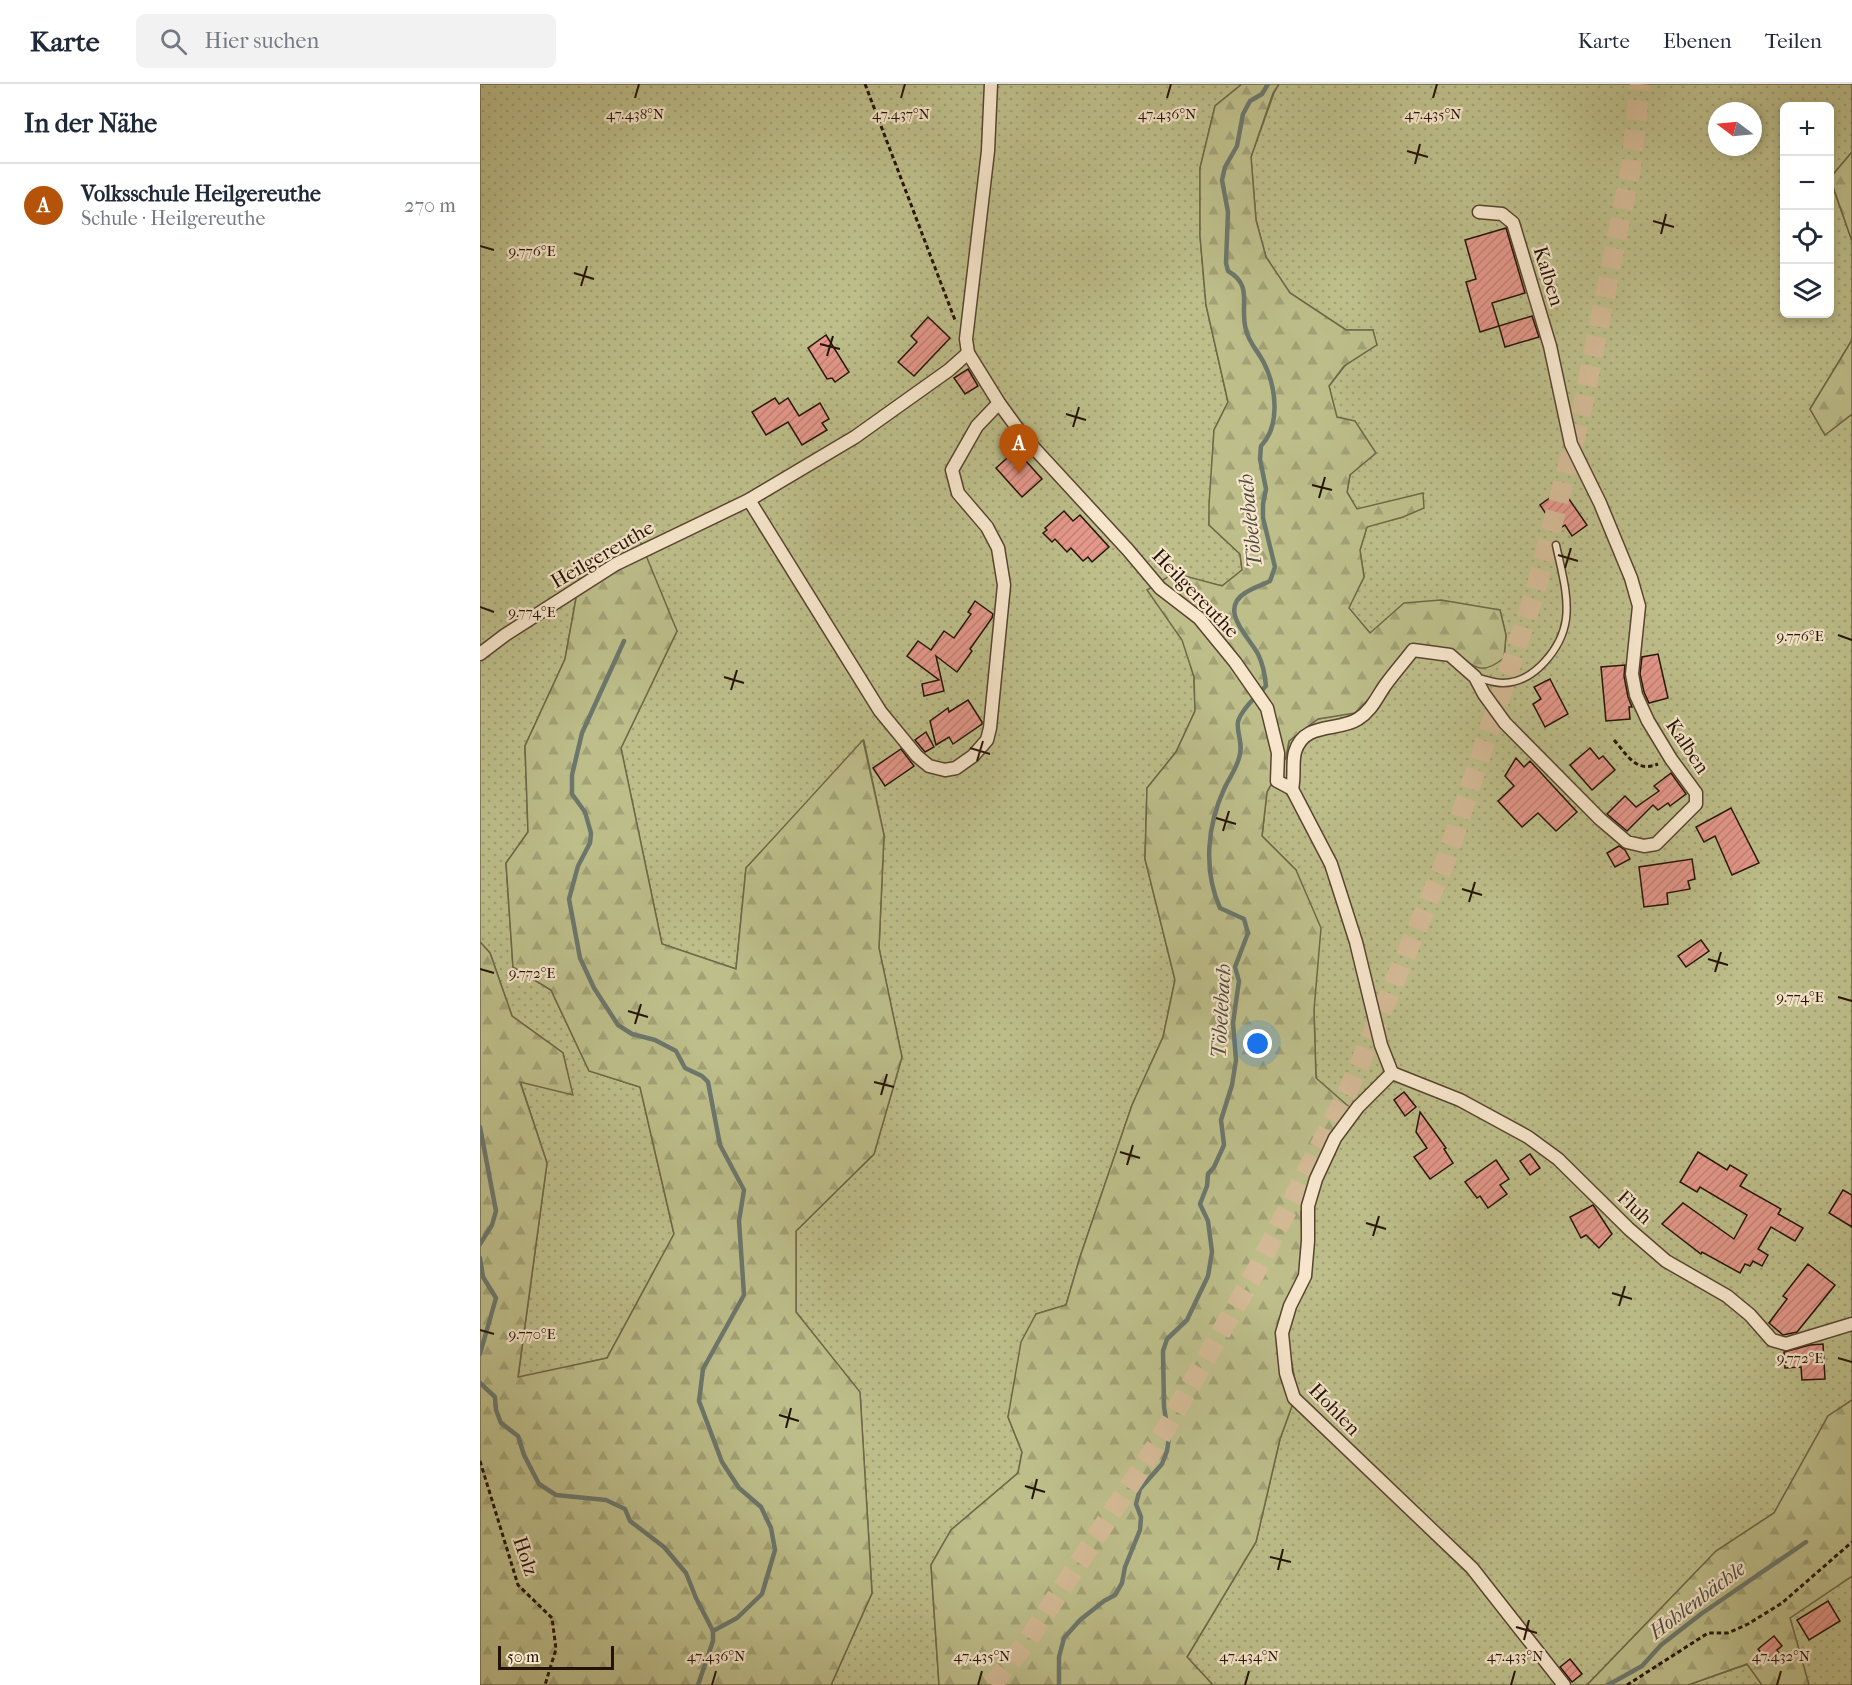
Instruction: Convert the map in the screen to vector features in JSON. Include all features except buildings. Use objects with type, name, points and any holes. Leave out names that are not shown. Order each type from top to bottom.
[{"type":"street","name":"Heilgereuthe","points":[[991,84],[988,151],[966,339],[968,353],[1023,436],[1160,588],[1199,618],[1235,662],[1267,708],[1278,753],[1277,782],[1292,789],[1331,864],[1356,942],[1381,1045],[1392,1073]]},
{"type":"street","name":"Kalben","points":[[1292,789],[1295,776],[1295,753],[1302,740],[1320,728],[1343,726],[1369,711],[1413,650],[1450,656],[1475,677],[1505,723],[1600,819],[1627,842],[1644,846],[1656,844],[1696,804],[1696,793],[1671,759],[1648,721],[1636,695],[1632,674],[1639,606],[1600,503],[1571,444],[1550,346],[1513,223],[1502,214],[1479,212]]},
{"type":"street","name":"Heilgereuthe","points":[[480,654],[505,635],[616,564],[749,500],[855,437],[949,370],[968,353]]},
{"type":"street","points":[[749,500],[880,711],[917,756],[929,766],[945,770],[956,768],[973,756],[987,740],[1004,585],[998,548],[987,527],[957,493],[952,470],[976,426],[999,403]]},
{"type":"street","name":"Fluh","points":[[1392,1073],[1431,1086],[1528,1137],[1558,1159],[1629,1229],[1666,1261],[1727,1296],[1750,1315],[1772,1340],[1786,1344],[1852,1324]]},
{"type":"street","name":"Hohlen","points":[[1392,1073],[1358,1107],[1335,1138],[1316,1179],[1308,1206],[1305,1276],[1290,1306],[1282,1333],[1286,1373],[1294,1398],[1472,1568],[1563,1685]]},
{"type":"lane","points":[[1475,677],[1501,683],[1518,681],[1537,670],[1556,646],[1563,633],[1566,616],[1564,581],[1556,546]]},
{"type":"path","points":[[865,84],[958,328],[966,339]]},
{"type":"path","points":[[1614,741],[1637,766],[1649,768],[1671,759]]},
{"type":"path","name":"Holz","points":[[480,1461],[518,1585],[552,1618],[556,1649],[545,1685]]},
{"type":"path","points":[[1628,1685],[1708,1633],[1728,1633],[1748,1624],[1782,1603],[1852,1542]]},
{"type":"green space","points":[[480,84],[1242,84],[1215,106],[1200,168],[1200,236],[1206,305],[1228,402],[1214,430],[1209,525],[1240,554],[1242,570],[1222,586],[1174,574],[1148,590],[1183,640],[1194,677],[1195,711],[1176,752],[1147,788],[1145,859],[1175,980],[1163,1037],[1132,1105],[1066,1305],[1036,1314],[1008,1417],[1022,1452],[1018,1473],[951,1530],[931,1565],[939,1685],[831,1685],[872,1593],[860,1393],[796,1312],[796,1231],[874,1154],[902,1057],[879,948],[884,835],[864,741],[746,868],[736,969],[662,944],[621,748],[677,631],[582,565],[565,659],[525,746],[528,832],[506,863],[513,967],[551,990],[589,1071],[640,1087],[674,1234],[607,1358],[518,1378],[547,1163],[520,1081],[572,1094],[563,1053],[512,1016],[490,953],[480,942]]},
{"type":"green space","points":[[1242,84],[1279,84],[1273,93],[1251,157],[1256,220],[1266,257],[1290,293],[1346,330],[1373,330],[1377,345],[1344,366],[1329,386],[1337,417],[1355,421],[1376,453],[1350,475],[1347,492],[1357,509],[1423,493],[1424,508],[1403,517],[1367,527],[1360,550],[1364,577],[1349,608],[1370,633],[1404,603],[1441,600],[1500,610],[1506,635],[1504,658],[1487,668],[1480,668],[1449,653],[1410,647],[1382,685],[1355,713],[1318,719],[1289,741],[1286,757],[1267,792],[1262,836],[1296,870],[1321,928],[1314,1010],[1316,1078],[1348,1106],[1301,1212],[1303,1266],[1286,1333],[1297,1392],[1280,1439],[1256,1542],[1187,1657],[1213,1685],[939,1685],[931,1565],[951,1530],[1018,1473],[1022,1452],[1008,1417],[1021,1342],[1036,1314],[1066,1305],[1132,1105],[1163,1037],[1175,980],[1145,859],[1147,788],[1176,752],[1195,711],[1194,677],[1182,640],[1147,590],[1174,573],[1222,586],[1242,570],[1240,554],[1209,525],[1214,430],[1228,402],[1206,305],[1200,236],[1200,168],[1215,106]]},
{"type":"green space","points":[[1279,84],[1852,84],[1852,152],[1834,173],[1834,102],[1780,102],[1780,318],[1834,318],[1834,190],[1852,241],[1852,340],[1810,409],[1825,435],[1852,414],[1852,1400],[1828,1416],[1774,1513],[1716,1551],[1587,1685],[1213,1685],[1187,1657],[1256,1542],[1280,1439],[1297,1392],[1286,1333],[1303,1266],[1301,1212],[1329,1148],[1316,1078],[1314,1010],[1296,870],[1262,836],[1267,792],[1286,757],[1289,741],[1318,719],[1355,712],[1410,647],[1504,657],[1506,635],[1500,610],[1370,633],[1348,608],[1364,577],[1360,550],[1367,526],[1403,517],[1423,494],[1357,510],[1347,492],[1350,475],[1329,386],[1373,330],[1346,330],[1290,293],[1266,257],[1256,220],[1251,157]]},
{"type":"green space","points":[[1852,152],[1852,241],[1834,189],[1834,173]]},
{"type":"green space","points":[[1852,340],[1852,414],[1825,435],[1810,409]]},
{"type":"green space","points":[[638,536],[677,631],[621,748],[662,944],[736,969],[746,868],[863,740],[884,835],[879,948],[902,1057],[874,1154],[796,1231],[796,1312],[860,1392],[872,1593],[831,1685],[480,1685],[480,942],[490,953],[512,1016],[563,1053],[573,1095],[520,1082],[547,1163],[518,1377],[607,1358],[674,1234],[640,1087],[589,1071],[551,990],[513,967],[506,863],[528,832],[525,746],[565,659],[582,565]]},
{"type":"green space","points":[[1852,1400],[1852,1576],[1790,1618],[1809,1685],[1762,1685],[1747,1664],[1688,1685],[1587,1685],[1716,1551],[1774,1513],[1828,1416]]},
{"type":"green space","points":[[1852,1576],[1852,1685],[1809,1685],[1790,1618]]},
{"type":"green space","points":[[1748,1664],[1762,1685],[1688,1685]]},
{"type":"waterway","name":"Töbelebach","points":[[1059,1685],[1059,1657],[1064,1638],[1080,1620],[1115,1595],[1122,1583],[1125,1567],[1140,1530],[1141,1517],[1136,1504],[1140,1489],[1162,1464],[1167,1451],[1169,1438],[1164,1407],[1163,1351],[1167,1339],[1187,1320],[1208,1276],[1212,1252],[1208,1221],[1200,1204],[1207,1186],[1208,1174],[1214,1167],[1224,1145],[1221,1120],[1232,1085],[1236,1060],[1233,1023],[1239,981],[1235,967],[1248,933],[1244,919],[1220,908],[1211,878],[1209,848],[1214,817],[1240,753],[1239,718],[1250,702],[1266,686],[1260,658],[1238,624],[1234,607],[1237,600],[1245,593],[1270,581],[1275,567],[1263,518],[1266,489],[1260,459],[1261,446],[1272,428],[1274,394],[1262,359],[1246,330],[1241,283],[1228,271],[1226,263],[1228,212],[1222,180],[1225,167],[1237,146],[1243,114],[1250,101],[1262,94],[1268,84]]},
{"type":"waterway","points":[[624,641],[582,733],[572,775],[572,794],[585,812],[591,833],[590,843],[578,866],[569,899],[580,958],[594,988],[618,1025],[632,1034],[655,1040],[676,1051],[685,1068],[702,1076],[708,1082],[720,1145],[744,1190],[739,1221],[744,1295],[703,1369],[699,1401],[722,1462],[739,1488],[761,1507],[771,1528],[775,1550],[762,1594],[737,1618],[713,1631],[713,1641],[698,1685]]},
{"type":"waterway","points":[[480,1127],[496,1211],[492,1225],[480,1244]]},
{"type":"waterway","points":[[480,1258],[483,1277],[496,1298],[480,1354]]},
{"type":"waterway","points":[[480,1383],[495,1397],[496,1410],[501,1423],[518,1436],[524,1455],[539,1484],[556,1495],[606,1500],[625,1509],[630,1521],[664,1547],[686,1573],[713,1631]]},
{"type":"waterway","name":"Hohlenbächle","points":[[1608,1685],[1642,1666],[1661,1645],[1701,1614],[1806,1542]]},
{"type":"tunnel","points":[[992,1685],[1026,1643],[1154,1449],[1256,1271],[1349,1089],[1446,860],[1535,592],[1581,414],[1631,167],[1640,84]]},
{"type":"place","name":"Volksschule Heilgereuthe","points":[[1019,474]]}]
